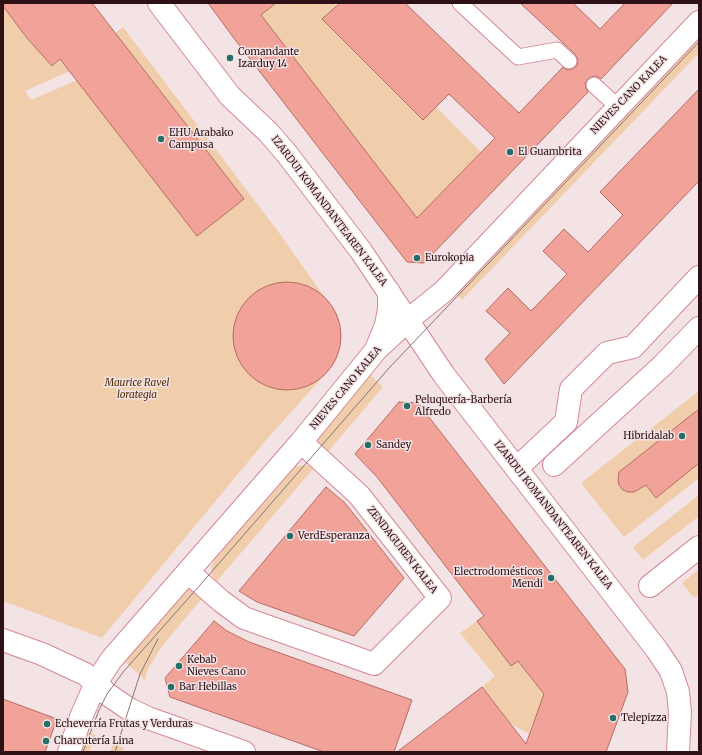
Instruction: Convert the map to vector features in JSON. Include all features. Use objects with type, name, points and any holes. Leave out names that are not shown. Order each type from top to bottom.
[{"type":"street","name":"IZARDUI KOMANDANTEAREN KALEA","points":[[160,3],[230,96],[269,133],[287,154],[361,251],[444,374],[658,650],[670,671],[678,692],[680,712],[678,752]]},
{"type":"street","name":"NIEVES CANO KALEA","points":[[69,752],[81,717],[96,683],[111,660],[301,442],[376,350],[408,320],[444,291],[699,22]]},
{"type":"street","points":[[517,468],[566,422],[571,389],[606,353],[632,348],[699,277]]},
{"type":"street","name":"IZARDUI KOMANDANTEAREN KALEA","points":[[376,350],[386,326],[389,309],[389,292]]},
{"type":"street","points":[[554,465],[663,365],[699,328]]},
{"type":"street","name":"ZENDAGUREN KALEA","points":[[188,572],[221,601],[244,618],[374,664],[440,598],[359,495],[301,442]]},
{"type":"street","points":[[650,586],[699,547]]},
{"type":"street","points":[[3,640],[42,654],[85,674],[107,694],[129,709],[148,718],[244,752]]},
{"type":"lane","points":[[460,3],[518,58],[557,50],[568,61]]},
{"type":"lane","points":[[594,85],[618,107]]},
{"type":"green space","points":[[276,3],[333,3],[481,152],[417,219],[261,15]]},
{"type":"green space","name":"Maurice Ravel lorategia","points":[[3,4],[27,38],[52,66],[61,59],[70,71],[25,91],[31,100],[77,80],[244,199],[115,33],[123,27],[277,230],[333,309],[339,321],[341,334],[340,347],[336,360],[329,370],[267,439],[102,638],[3,601]]},
{"type":"green space","points":[[699,33],[699,53],[462,300],[454,291]]},
{"type":"green space","points":[[367,372],[383,387],[327,453],[312,441]]},
{"type":"green space","points":[[699,391],[699,409],[620,471],[618,480],[619,485],[623,490],[634,492],[646,485],[656,497],[699,463],[699,478],[624,537],[581,483]]},
{"type":"green space","points":[[310,465],[315,467],[216,582],[212,576],[211,568],[215,559],[296,466]]},
{"type":"green space","points":[[699,495],[699,516],[643,560],[633,547]]},
{"type":"green space","points":[[699,569],[699,594],[694,598],[682,583]]},
{"type":"green space","points":[[191,583],[205,595],[159,651],[148,669],[145,680],[122,659]]},
{"type":"green space","points":[[477,621],[511,666],[518,661],[545,696],[529,731],[569,752],[562,752],[511,724],[482,687],[495,676],[460,633]]},
{"type":"green space","points":[[85,732],[96,735],[89,752],[78,752]]},
{"type":"green space","points":[[113,744],[124,748],[122,752],[110,752]]},
{"type":"building","name":"EHU Arabako Campusa","points":[[3,3],[92,3],[244,199],[197,236],[60,59],[52,66],[27,38],[3,6]]},
{"type":"building","points":[[208,3],[276,3],[261,15],[417,218],[495,138],[449,94],[423,120],[322,19],[340,3],[405,3],[519,113],[563,67],[567,70],[572,69],[576,67],[578,63],[575,54],[520,3],[573,3],[600,29],[625,3],[673,3],[601,79],[596,76],[588,79],[585,83],[588,92],[424,263],[407,262]]},
{"type":"building","points":[[699,89],[699,181],[504,384],[485,359],[510,333],[486,311],[508,288],[531,311],[567,274],[543,251],[564,229],[588,252],[623,215],[600,192]]},
{"type":"building","points":[[287,282],[308,286],[325,298],[337,315],[341,336],[337,357],[325,374],[308,386],[287,390],[266,386],[249,374],[237,357],[233,336],[237,315],[249,298],[266,286]]},
{"type":"building","points":[[399,402],[418,403],[625,669],[628,692],[606,752],[397,752],[482,687],[526,744],[544,694],[518,661],[511,666],[477,621],[484,616],[377,477],[355,454]]},
{"type":"building","name":"Hibridalab","points":[[699,409],[699,463],[656,498],[646,485],[634,492],[623,490],[619,485],[619,472]]},
{"type":"building","points":[[326,487],[345,503],[404,578],[354,636],[257,602],[239,591]]},
{"type":"building","points":[[214,621],[227,631],[249,642],[412,700],[394,752],[324,752],[170,697],[165,678]]},
{"type":"building","points":[[3,699],[57,719],[45,752],[3,752]]},
{"type":"tram line","points":[[83,752],[99,710],[107,694],[124,671],[390,367],[699,42]]},
{"type":"tram line","points":[[115,752],[140,674],[158,639]]},
{"type":"place","name":"Comandante Izarduy 14","points":[[230,58]]},
{"type":"place","name":"EHU Arabako Campusa","points":[[161,139]]},
{"type":"place","name":"El Guambrita","points":[[510,152]]},
{"type":"place","name":"Eurokopia","points":[[417,258]]},
{"type":"place","name":"Peluquería-Barbería Alfredo","points":[[407,406]]},
{"type":"place","name":"Hibridalab","points":[[682,436]]},
{"type":"place","name":"Sandey","points":[[368,445]]},
{"type":"place","name":"VerdEsperanza","points":[[290,536]]},
{"type":"place","name":"Electrodomésticos Mendi","points":[[551,578]]},
{"type":"place","name":"Kebab Nieves Cano","points":[[179,666]]},
{"type":"place","name":"Bar Hebillas","points":[[171,687]]},
{"type":"place","name":"Telepizza","points":[[613,718]]},
{"type":"place","name":"Echeverría Frutas y Verduras","points":[[47,724]]},
{"type":"place","name":"Charcutería Lina","points":[[46,741]]}]
